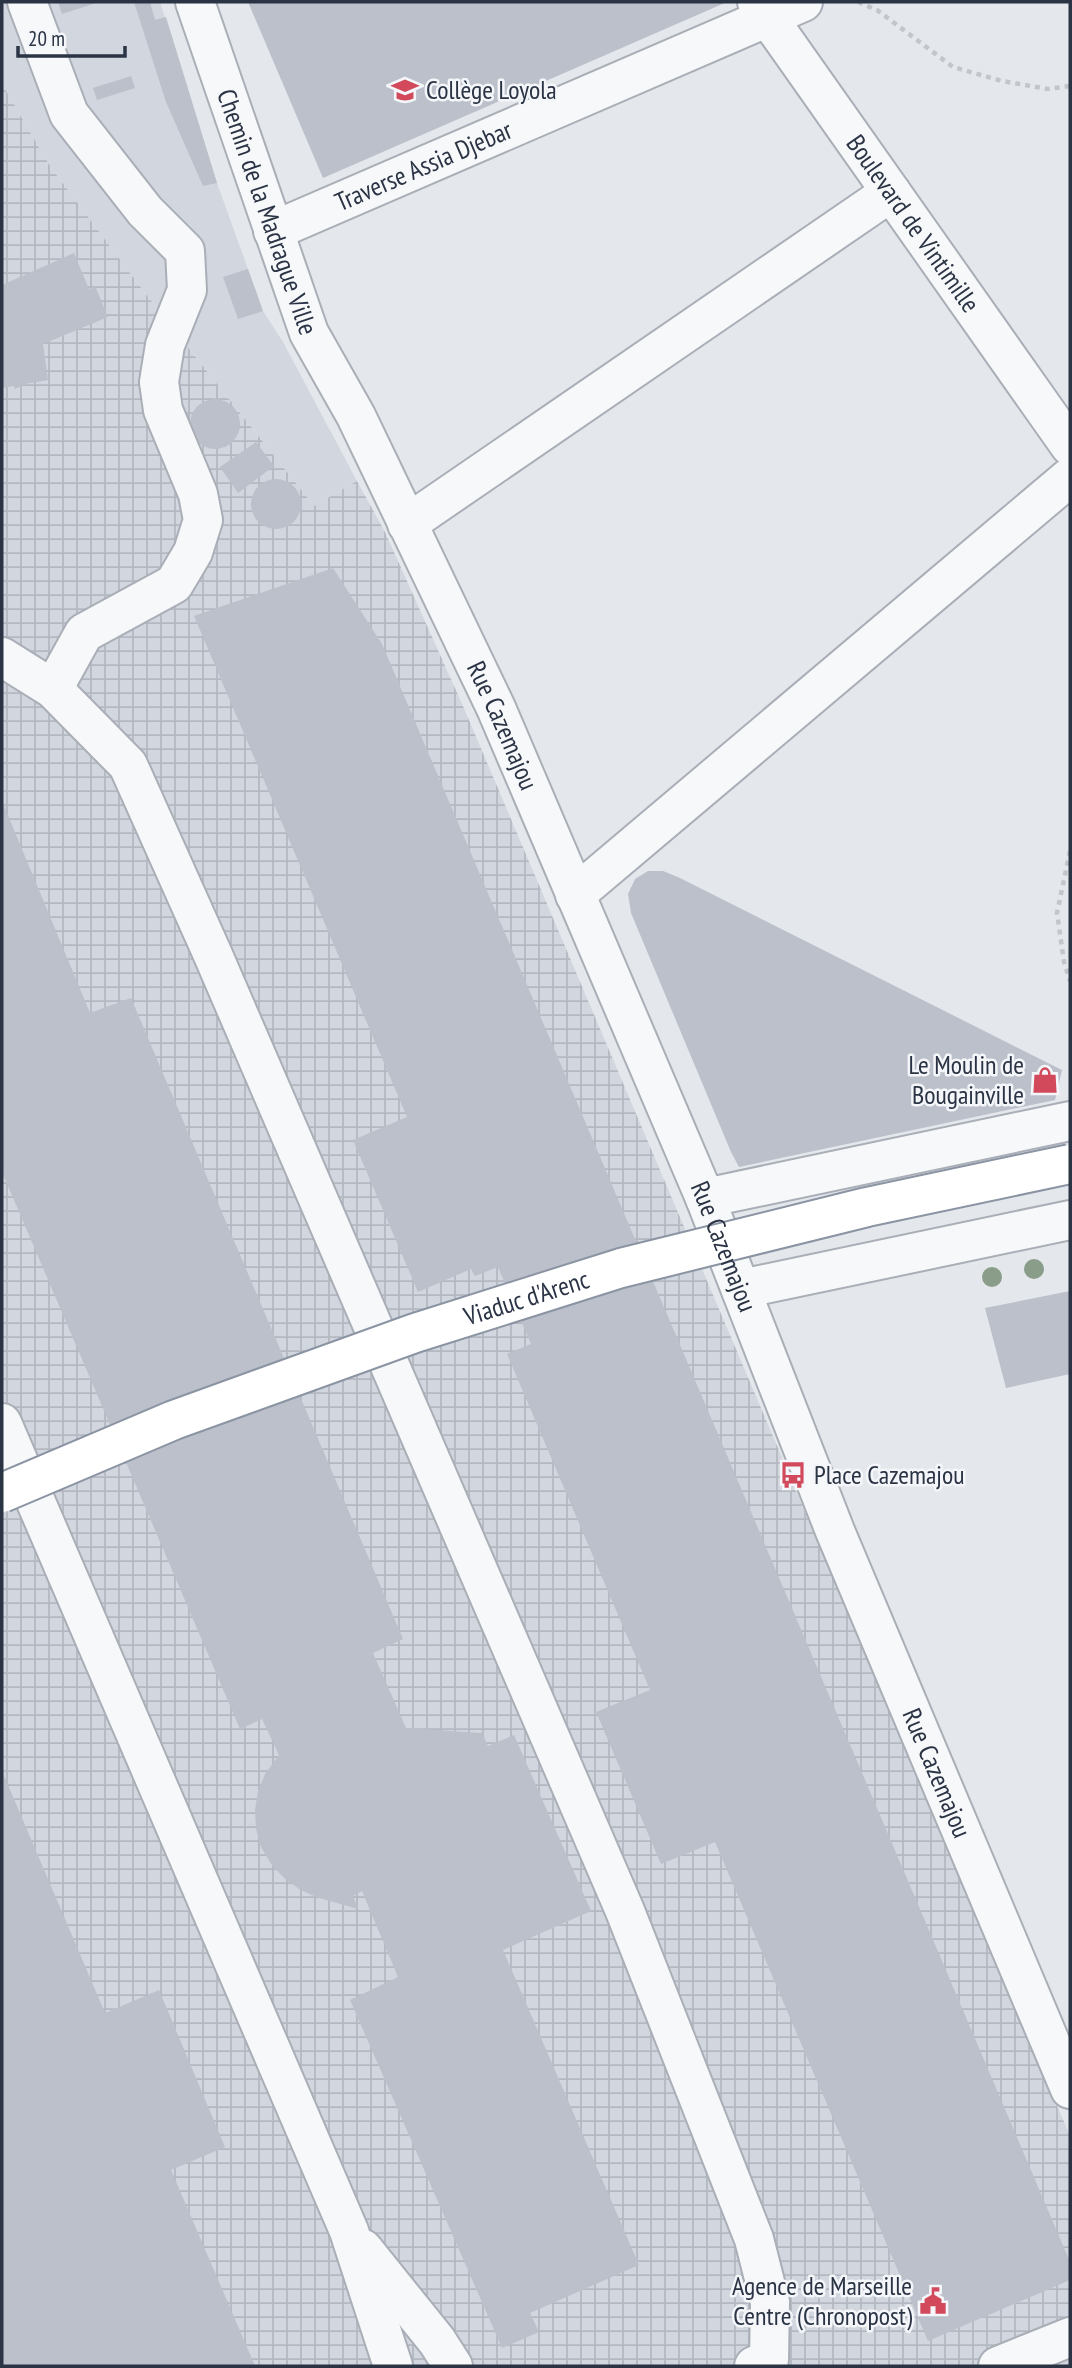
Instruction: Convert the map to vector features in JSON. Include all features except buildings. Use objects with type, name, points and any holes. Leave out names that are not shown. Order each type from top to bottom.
[{"type":"highway","name":"Viaduc d'Arenc","points":[[2,1493],[174,1420],[415,1333],[621,1268],[867,1206],[1070,1164]]},
{"type":"street","points":[[27,2],[69,114],[145,211],[186,251],[187,290],[165,345],[159,382],[163,410],[198,494],[203,520],[193,552],[174,584],[84,633],[53,688]]},
{"type":"street","name":"Chemin de la Madrague Ville","points":[[195,2],[309,333],[356,416]]},
{"type":"street","name":"Traverse Assia Djebar","points":[[273,232],[762,9],[803,2]]},
{"type":"street","name":"Boulevard de Vintimille","points":[[762,9],[1070,446]]},
{"type":"street","points":[[407,524],[891,192]]},
{"type":"street","name":"Rue Cazemajou","points":[[356,416],[496,708],[705,1198],[835,1531],[1070,2089]]},
{"type":"street","points":[[575,895],[1070,477]]},
{"type":"street","points":[[2,657],[53,688],[128,765],[225,980],[625,1910],[754,2239],[770,2302],[772,2364]]},
{"type":"street","points":[[705,1198],[1070,1121]]},
{"type":"street","points":[[741,1289],[1070,1220]]},
{"type":"street","points":[[2,1423],[349,2231],[393,2366]]},
{"type":"street","points":[[349,2231],[438,2341],[453,2366]]},
{"type":"street","points":[[998,2366],[1070,2337]]},
{"type":"path","points":[[858,2],[877,10],[953,67],[1002,81],[1048,89],[1070,86]]},
{"type":"path","points":[[1070,851],[1057,913],[1064,962],[1070,981]]},
{"type":"shaded area","points":[[2,2],[160,2],[217,183],[263,311],[283,342],[357,481],[314,506],[145,293],[50,166],[2,84]]},
{"type":"shaded area","points":[[2,84],[50,166],[145,293],[314,506],[357,481],[385,532],[463,706],[1070,2136],[1070,2366],[2,2366]]},
{"type":"place","name":"Collège Loyola","points":[[405,90]]},
{"type":"place","name":"Le Moulin de Bougainville","points":[[1045,1080]]},
{"type":"place","name":"Place Cazemajou","points":[[793,1475]]},
{"type":"place","name":"Agence de Marseille Centre (Chronopost)","points":[[933,2301]]}]
